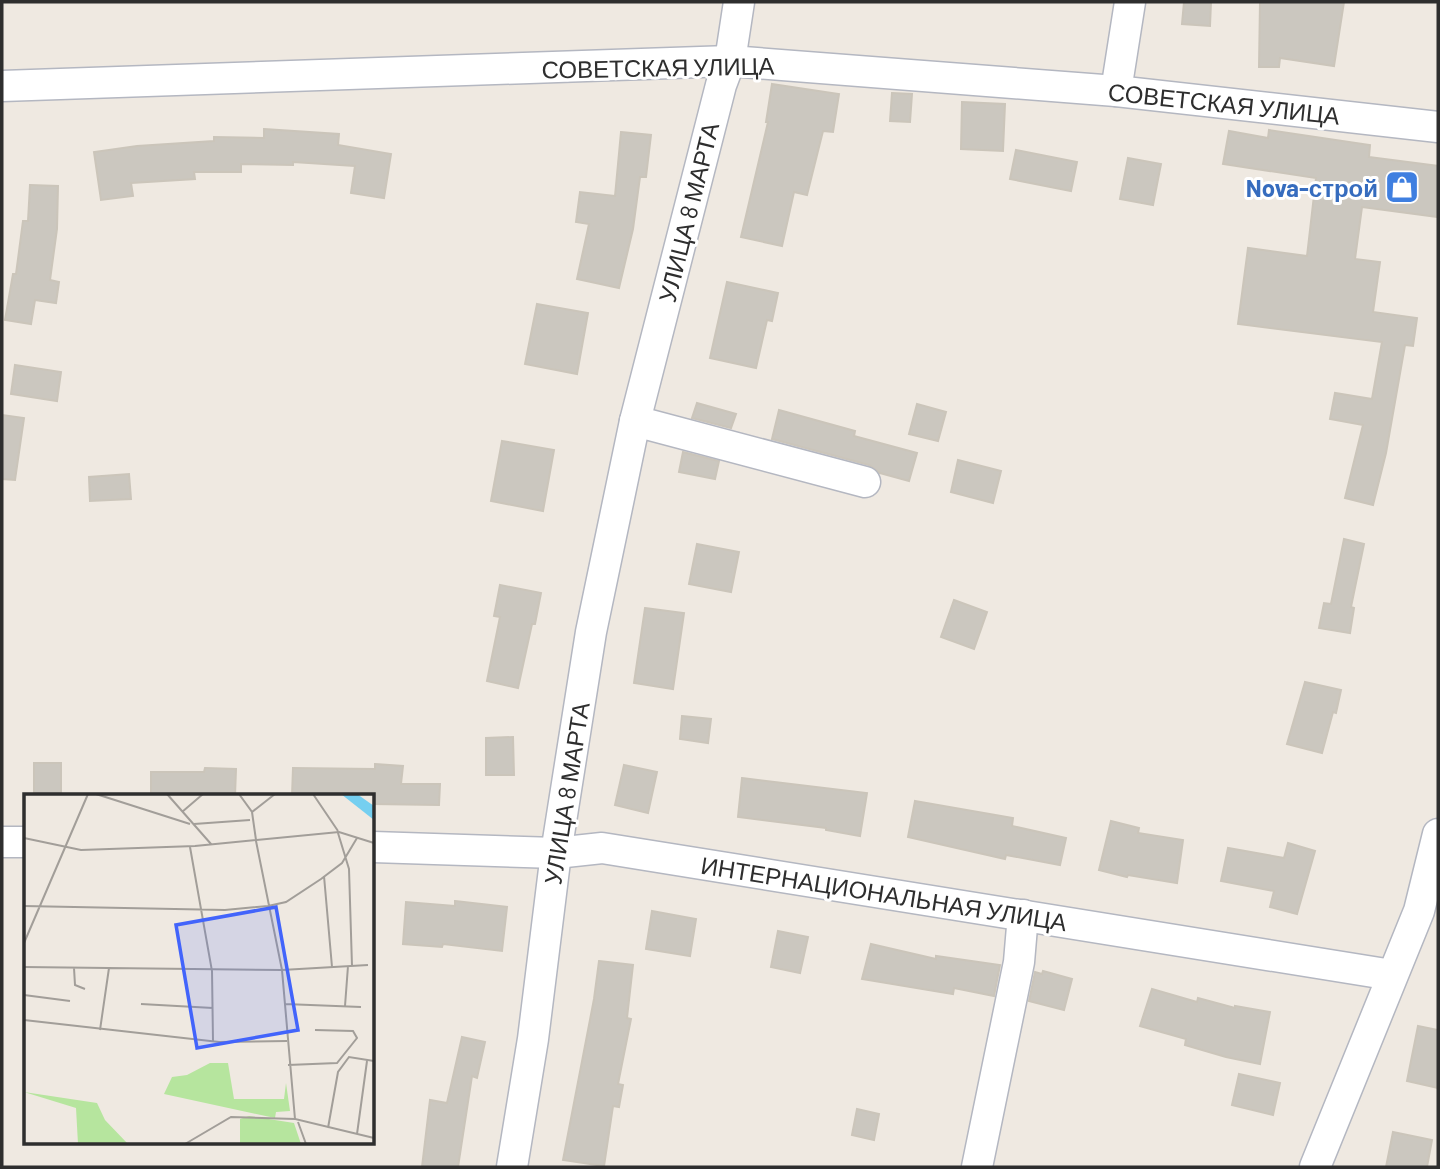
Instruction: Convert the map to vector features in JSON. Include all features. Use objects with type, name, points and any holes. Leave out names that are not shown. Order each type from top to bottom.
[{"type":"street","name":"УЛИЦА 8 МАРТА","points":[[512,1167],[533,1039],[556,853],[591,632],[635,421],[721,85],[730,61],[739,2]]},
{"type":"street","points":[[1116,91],[1130,2]]},
{"type":"street","name":"СОВЕТСКАЯ УЛИЦА","points":[[2,86],[730,61],[1116,91],[1438,127]]},
{"type":"street","points":[[635,421],[865,482]]},
{"type":"street","points":[[1315,1167],[1419,911],[1438,834]]},
{"type":"street","points":[[2,842],[24,842]]},
{"type":"street","name":"ИНТЕРНАЦИОНАЛЬНАЯ УЛИЦА","points":[[374,847],[556,853],[602,848],[1392,975]]},
{"type":"street","points":[[976,1167],[1019,962],[1023,915]]},
{"type":"building","points":[[1184,2],[1211,2],[1210,26],[1182,24]]},
{"type":"building","points":[[1260,2],[1344,2],[1334,66],[1280,58],[1279,67],[1259,67]]},
{"type":"building","points":[[772,84],[839,94],[833,132],[823,131],[807,195],[794,192],[782,246],[741,237],[768,122]]},
{"type":"building","points":[[892,93],[912,94],[910,122],[890,121]]},
{"type":"building","points":[[962,102],[1005,104],[1003,151],[961,149]]},
{"type":"building","points":[[264,129],[339,134],[338,145],[391,154],[384,198],[351,193],[355,166],[293,162],[293,165],[241,164],[241,172],[194,172],[195,179],[131,183],[133,196],[101,200],[94,152],[214,141],[214,137],[264,138]]},
{"type":"building","points":[[1269,130],[1370,145],[1369,157],[1438,166],[1438,217],[1362,207],[1355,259],[1380,262],[1373,312],[1417,318],[1413,346],[1405,345],[1386,453],[1373,505],[1345,498],[1363,425],[1330,419],[1335,393],[1372,399],[1382,342],[1238,324],[1248,248],[1307,256],[1316,178],[1223,164],[1229,131],[1268,138]]},
{"type":"building","points":[[621,132],[651,135],[646,177],[640,177],[633,229],[619,288],[577,279],[589,224],[576,222],[580,192],[615,196]]},
{"type":"building","points":[[1016,150],[1077,162],[1071,191],[1010,179]]},
{"type":"building","points":[[1128,158],[1161,164],[1153,205],[1120,199]]},
{"type":"building","points":[[30,185],[58,186],[57,229],[50,280],[59,282],[56,303],[35,300],[31,324],[5,320],[13,274],[16,274],[23,221],[28,221]]},
{"type":"building","points":[[727,282],[778,293],[772,321],[767,320],[756,368],[710,358]]},
{"type":"building","points":[[537,304],[588,313],[577,374],[525,364]]},
{"type":"building","points":[[15,365],[61,372],[57,401],[11,394]]},
{"type":"building","points":[[697,403],[736,414],[731,428],[692,418]]},
{"type":"building","points":[[917,404],[946,412],[938,441],[909,434]]},
{"type":"building","points":[[779,410],[855,431],[854,436],[917,453],[909,481],[880,473],[869,465],[772,439]]},
{"type":"building","points":[[2,415],[24,418],[15,480],[2,479]]},
{"type":"building","points":[[502,441],[554,450],[543,511],[491,501]]},
{"type":"building","points":[[683,452],[719,461],[715,479],[679,472]]},
{"type":"building","points":[[958,460],[1001,471],[993,503],[951,492]]},
{"type":"building","points":[[129,474],[131,499],[90,501],[89,477]]},
{"type":"building","points":[[1344,539],[1364,544],[1351,607],[1354,608],[1350,633],[1319,628],[1324,603],[1331,604]]},
{"type":"building","points":[[697,544],[739,552],[731,592],[689,584]]},
{"type":"building","points":[[500,585],[541,593],[518,688],[487,681],[500,617],[494,616]]},
{"type":"building","points":[[954,600],[987,612],[974,649],[941,637]]},
{"type":"building","points":[[645,608],[684,613],[673,689],[634,683]]},
{"type":"building","points":[[1305,682],[1341,690],[1322,753],[1287,744]]},
{"type":"building","points":[[682,716],[711,719],[708,743],[680,739]]},
{"type":"building","points":[[513,737],[514,775],[486,775],[486,738]]},
{"type":"building","points":[[34,763],[61,763],[61,794],[34,794]]},
{"type":"building","points":[[375,764],[403,766],[401,784],[440,784],[439,805],[374,804],[374,794],[292,794],[293,768],[375,769]]},
{"type":"building","points":[[624,765],[657,772],[648,813],[615,805]]},
{"type":"building","points":[[205,768],[236,769],[235,794],[151,794],[151,772],[204,772]]},
{"type":"building","points":[[742,778],[867,793],[860,836],[826,828],[738,817]]},
{"type":"building","points":[[915,801],[1013,818],[1012,826],[1066,838],[1060,865],[1006,855],[1005,859],[908,837]]},
{"type":"building","points":[[1111,821],[1139,828],[1138,833],[1183,840],[1177,883],[1128,875],[1127,877],[1099,870]]},
{"type":"building","points":[[1288,843],[1315,851],[1297,914],[1270,907],[1274,891],[1221,881],[1228,848],[1284,858]]},
{"type":"building","points":[[455,901],[507,907],[502,951],[443,944],[442,947],[403,944],[406,902],[455,906]]},
{"type":"building","points":[[652,911],[696,919],[690,956],[646,949]]},
{"type":"building","points":[[778,931],[808,937],[800,973],[771,967]]},
{"type":"building","points":[[871,944],[936,959],[936,956],[1000,965],[994,996],[954,988],[953,994],[862,979]]},
{"type":"building","points":[[599,961],[633,965],[627,1018],[631,1019],[618,1084],[623,1085],[619,1107],[613,1106],[604,1166],[563,1160]]},
{"type":"building","points":[[1043,971],[1072,979],[1064,1010],[1029,1001],[1035,972],[1042,974]]},
{"type":"building","points":[[1152,989],[1197,1002],[1198,998],[1235,1008],[1270,1012],[1260,1064],[1185,1045],[1186,1039],[1140,1026]]},
{"type":"building","points":[[1418,1026],[1438,1030],[1438,1088],[1407,1081]]},
{"type":"building","points":[[462,1037],[485,1042],[477,1078],[472,1076],[458,1167],[422,1167],[430,1100],[447,1103]]},
{"type":"building","points":[[1239,1074],[1280,1083],[1273,1115],[1232,1105]]},
{"type":"building","points":[[857,1109],[879,1114],[874,1140],[852,1135]]},
{"type":"building","points":[[1393,1132],[1432,1140],[1427,1167],[1386,1167]]},
{"type":"place","name":"Nova-строй","points":[[1402,187]]}]
